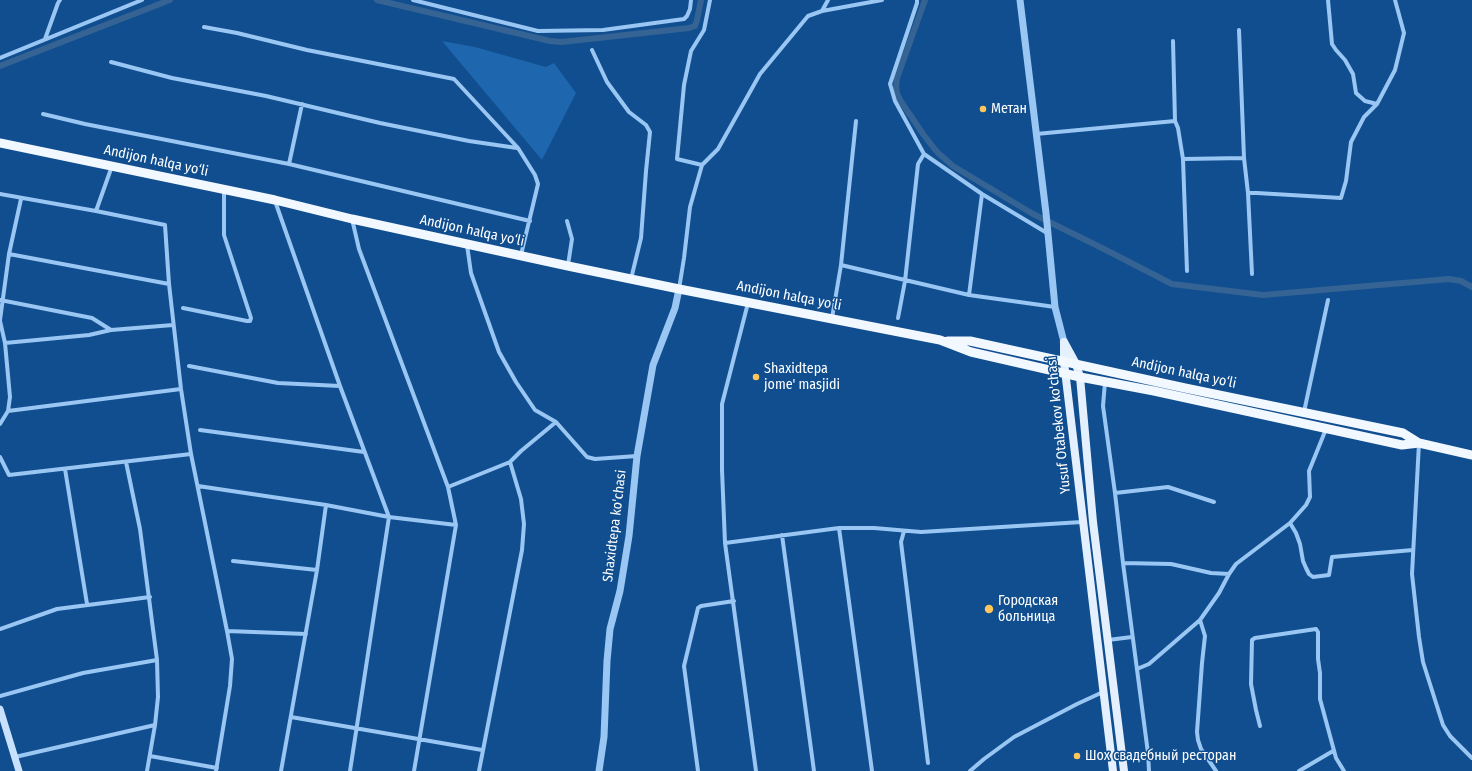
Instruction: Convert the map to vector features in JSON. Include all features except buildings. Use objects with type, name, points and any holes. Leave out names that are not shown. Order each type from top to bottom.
[{"type":"highway","name":"Andijon halqa yo‘li","points":[[0,143],[275,200],[352,220],[678,289],[940,340],[970,341],[1064,362],[1403,432],[1419,443]]},
{"type":"highway","name":"Andijon halqa yo‘li","points":[[940,340],[971,352],[1066,374],[1105,381],[1402,445],[1419,443],[1472,455]]},
{"type":"main road","name":"Yusuf Otabekov ko'chasi","points":[[1064,342],[1064,362],[1082,522],[1113,771]]},
{"type":"main road","name":"Yusuf Otabekov ko'chasi","points":[[1064,342],[1076,364],[1080,377],[1093,522],[1124,771]]},
{"type":"main road","points":[[0,709],[19,771]]},
{"type":"street","points":[[45,39],[60,0]]},
{"type":"street","points":[[0,58],[142,0]]},
{"type":"street","points":[[414,0],[538,31],[603,30],[684,19],[690,9],[691,0]]},
{"type":"street","points":[[702,166],[677,159],[684,85],[691,51],[704,30],[710,0]]},
{"type":"street","points":[[822,11],[828,0]]},
{"type":"street","points":[[678,289],[684,258],[690,207],[702,166],[718,149],[760,74],[808,16],[822,11],[882,0]]},
{"type":"street","points":[[917,0],[890,84],[895,101],[924,154],[982,194],[1047,231]]},
{"type":"street","points":[[1020,0],[1046,213],[1055,307],[1064,342]]},
{"type":"street","points":[[1328,0],[1332,44],[1345,60],[1353,74],[1356,93],[1365,101],[1377,104]]},
{"type":"street","points":[[1248,193],[1341,198],[1346,181],[1350,142],[1364,117],[1377,104],[1395,70],[1404,33],[1395,0]]},
{"type":"street","points":[[204,27],[237,33],[307,50],[454,79],[518,148],[535,175],[538,184],[521,256]]},
{"type":"street","points":[[1239,30],[1244,158],[1248,193],[1252,274]]},
{"type":"street","points":[[1174,41],[1175,121],[1178,128],[1183,159],[1187,271]]},
{"type":"street","points":[[592,50],[607,82],[629,112],[646,126],[650,132],[641,238],[631,279]]},
{"type":"street","points":[[111,62],[172,78],[266,96],[395,126],[518,148]]},
{"type":"street","points":[[289,164],[302,104]]},
{"type":"street","points":[[43,114],[289,164],[530,221]]},
{"type":"street","points":[[832,319],[841,265],[856,121]]},
{"type":"street","points":[[1036,134],[1175,121]]},
{"type":"street","points":[[898,318],[905,281],[918,164],[924,154]]},
{"type":"street","points":[[1183,159],[1244,158]]},
{"type":"street","points":[[96,211],[112,165]]},
{"type":"street","points":[[183,308],[250,321],[251,318],[224,235],[224,190]]},
{"type":"street","points":[[0,194],[165,225],[173,325],[191,454],[232,659],[230,686],[217,769],[150,756]]},
{"type":"street","points":[[969,295],[982,194]]},
{"type":"street","points":[[0,424],[8,411],[10,397],[5,343],[0,320],[1,300],[21,198]]},
{"type":"street","points":[[275,200],[340,386],[389,517],[350,771]]},
{"type":"street","points":[[352,220],[359,249],[448,487],[456,524],[414,771]]},
{"type":"street","points":[[567,221],[572,239],[568,266]]},
{"type":"street","points":[[467,244],[470,273],[498,352],[535,410],[556,422],[587,457],[595,459],[637,456]]},
{"type":"street","points":[[9,254],[169,284]]},
{"type":"street","points":[[841,265],[969,295],[1055,307]]},
{"type":"street","name":"Shaxidtepa ko'chasi","points":[[599,771],[604,737],[607,661],[610,629],[620,591],[629,536],[637,456],[652,365],[675,308],[678,289]]},
{"type":"street","points":[[1,300],[92,318],[111,330]]},
{"type":"street","points":[[1304,412],[1328,300]]},
{"type":"street","points":[[748,303],[722,404],[722,470],[726,543],[756,771]]},
{"type":"street","points":[[5,343],[90,335],[111,330],[173,325]]},
{"type":"street","points":[[189,366],[278,383],[340,386]]},
{"type":"street","points":[[1105,381],[1104,406],[1132,637],[1148,753],[1149,771]]},
{"type":"street","points":[[8,411],[181,389]]},
{"type":"street","points":[[448,487],[510,462],[556,422]]},
{"type":"street","points":[[1137,669],[1149,664],[1200,620],[1219,594],[1236,564],[1290,523],[1309,501],[1309,471],[1326,429]]},
{"type":"street","points":[[200,430],[364,452]]},
{"type":"street","points":[[1419,443],[1412,550],[1412,574],[1423,662],[1442,725],[1450,736],[1472,758]]},
{"type":"street","points":[[0,457],[8,475],[191,454]]},
{"type":"street","points":[[126,462],[140,529],[157,660],[158,697],[147,771]]},
{"type":"street","points":[[479,771],[522,550],[524,524],[521,499],[510,462]]},
{"type":"street","points":[[65,469],[88,604]]},
{"type":"street","points":[[198,486],[326,505],[389,517],[456,524]]},
{"type":"street","points":[[1115,493],[1168,487],[1214,502]]},
{"type":"street","points":[[282,771],[317,570],[326,505]]},
{"type":"street","points":[[726,543],[839,528],[874,528],[921,532],[1082,522]]},
{"type":"street","points":[[1290,523],[1300,544],[1303,561],[1309,574],[1313,577],[1329,575],[1332,557],[1412,550]]},
{"type":"street","points":[[839,528],[872,771]]},
{"type":"street","points":[[904,531],[901,542],[928,762]]},
{"type":"street","points":[[782,535],[814,771]]},
{"type":"street","points":[[233,561],[317,570]]},
{"type":"street","points":[[1123,563],[1171,564],[1211,573],[1229,574]]},
{"type":"street","points":[[0,628],[56,610],[88,604],[150,597]]},
{"type":"street","points":[[698,771],[684,666],[698,608],[701,606],[734,601]]},
{"type":"street","points":[[1200,620],[1205,636],[1197,732],[1198,740],[1202,749],[1216,771]]},
{"type":"street","points":[[1260,726],[1252,684],[1252,640],[1255,638],[1316,629],[1318,632],[1320,699],[1333,751],[1344,771]]},
{"type":"street","points":[[227,631],[306,634]]},
{"type":"street","points":[[1108,640],[1132,637]]},
{"type":"street","points":[[0,696],[84,674],[157,660]]},
{"type":"street","points":[[970,771],[1014,737],[1077,704],[1104,692]]},
{"type":"street","points":[[291,717],[482,750]]},
{"type":"street","points":[[15,757],[155,725]]},
{"type":"street","points":[[1299,771],[1333,751]]},
{"type":"street","points":[[1122,756],[1148,753]]},
{"type":"shaded area","points":[[442,41],[475,47],[546,67],[554,63],[576,93],[542,160]]},
{"type":"waterway","points":[[0,66],[170,0]]},
{"type":"waterway","points":[[377,0],[550,41],[562,42],[689,28],[695,26],[701,0]]},
{"type":"waterway","points":[[925,0],[897,78],[896,87],[900,100],[937,152],[953,166],[1033,214],[1172,284],[1263,295],[1449,279],[1461,281],[1472,287]]},
{"type":"place","name":"Метан","points":[[983,109]]},
{"type":"place","name":"Shaxidtepa jome' masjidi","points":[[756,377]]},
{"type":"place","name":"Городская больница","points":[[989,609]]},
{"type":"place","name":"Шох свадебный ресторан","points":[[1077,756]]}]
